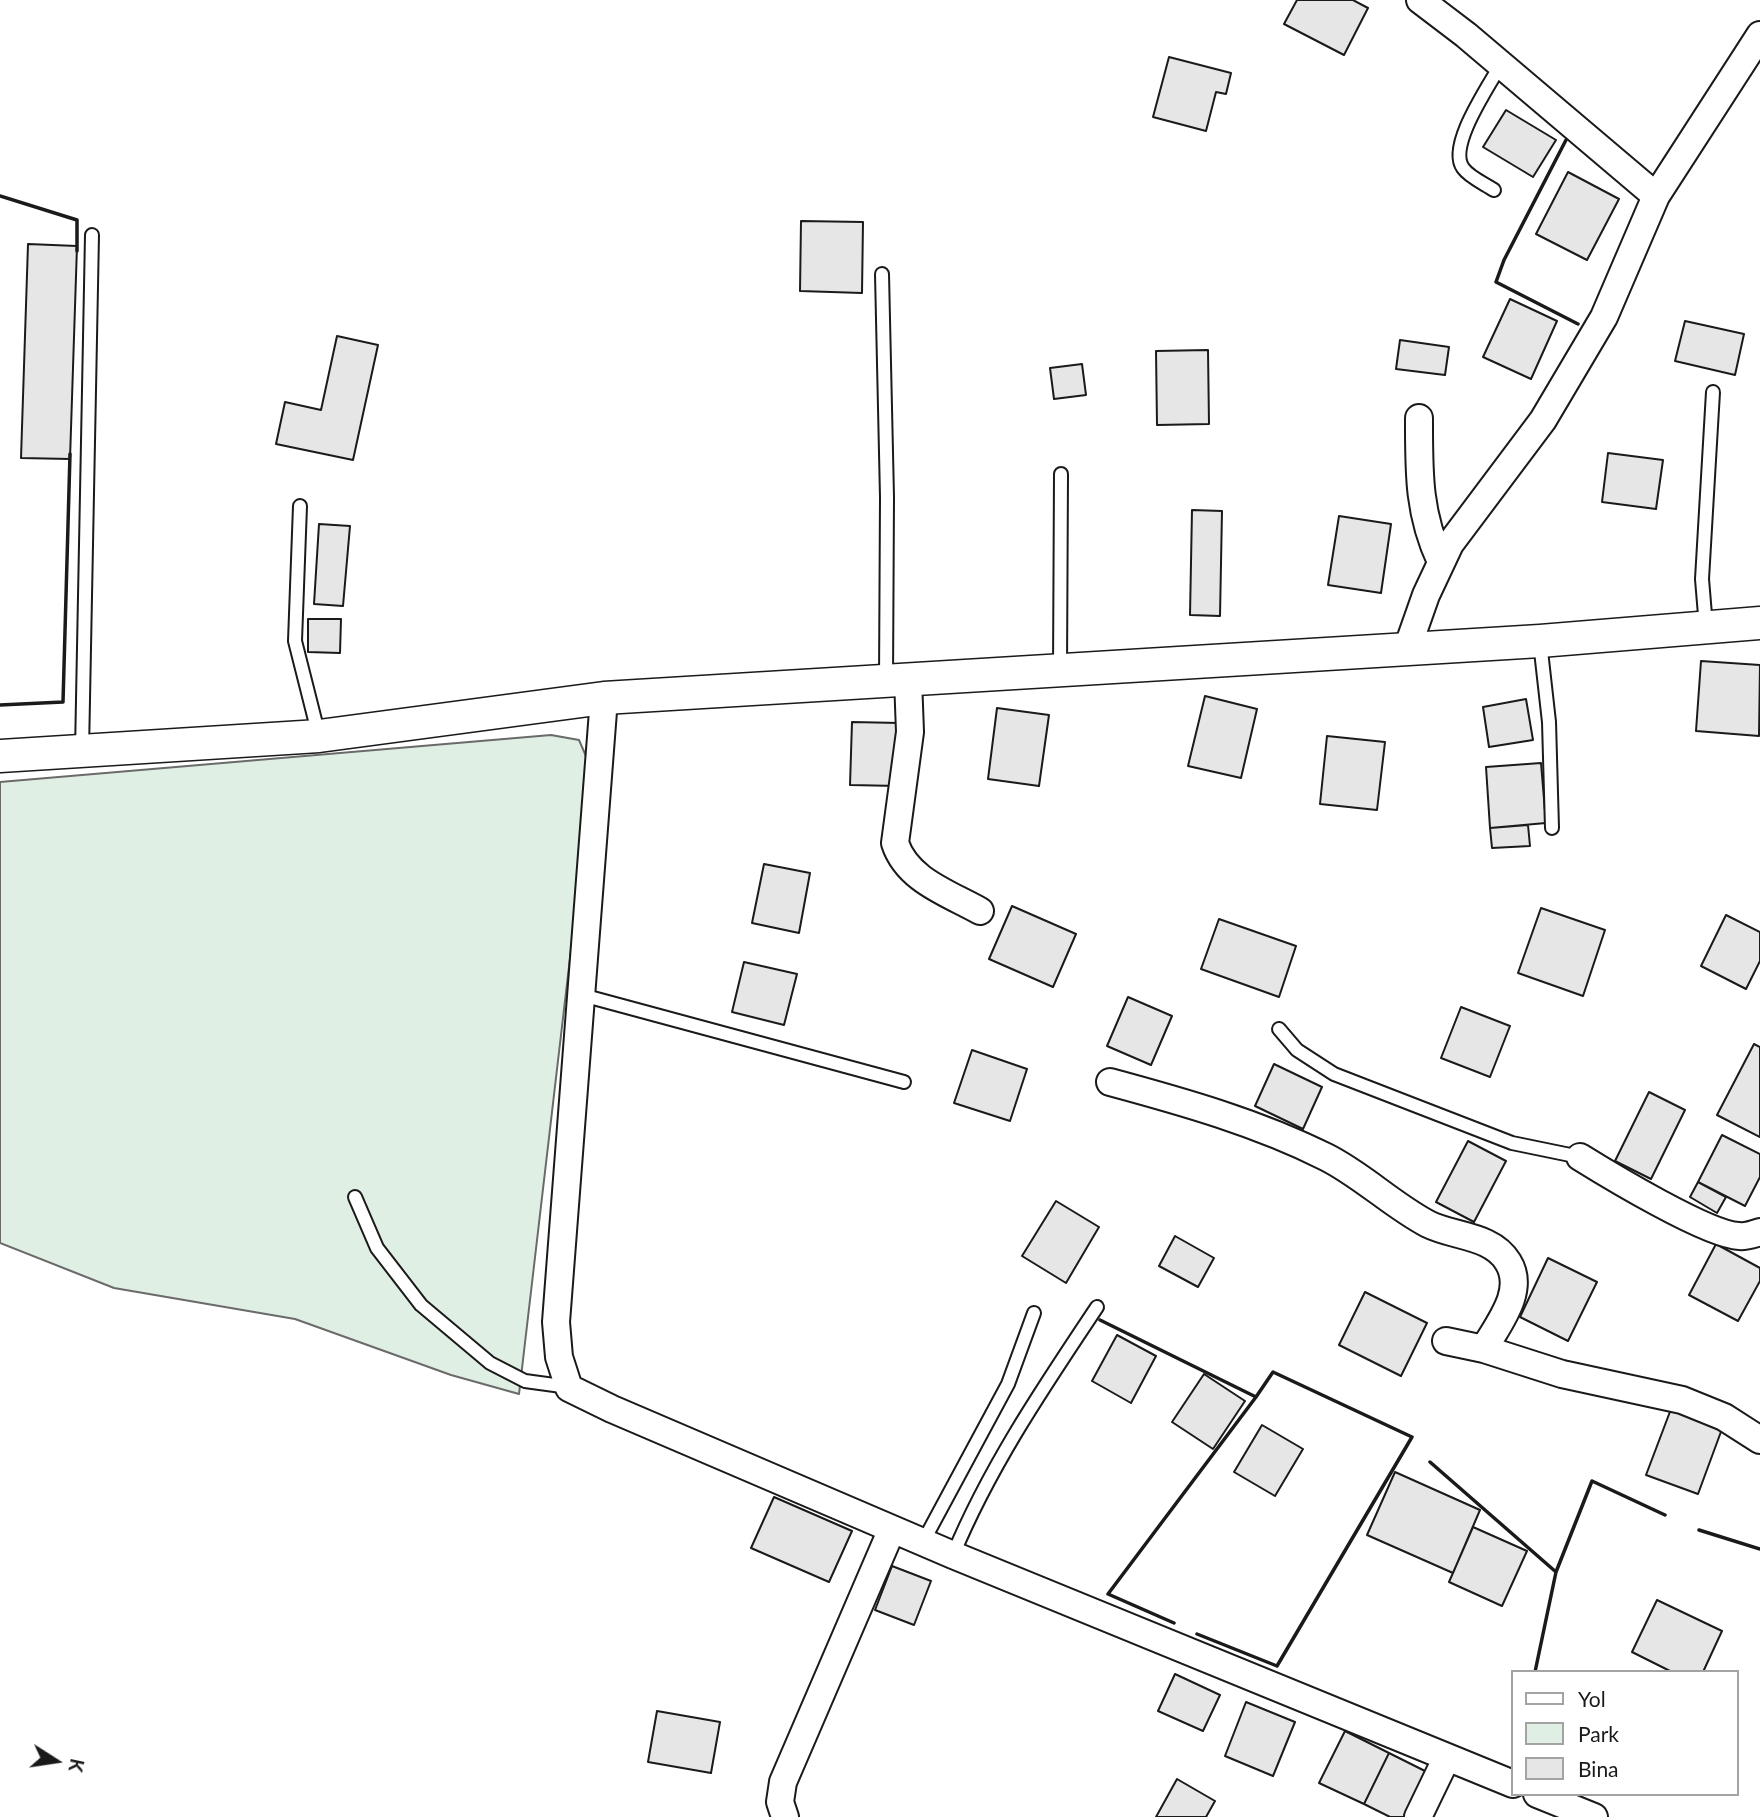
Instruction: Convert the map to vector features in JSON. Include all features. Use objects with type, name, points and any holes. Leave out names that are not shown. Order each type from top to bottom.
[{"type":"street","points":[[1420,0],[1501,64],[1656,196]]},
{"type":"street","points":[[1407,649],[1426,595],[1450,544],[1543,420],[1604,317],[1656,196],[1760,35]]},
{"type":"street","points":[[1419,418],[1421,502],[1428,533],[1441,562]]},
{"type":"street","points":[[0,756],[319,736],[604,698],[1540,641],[1760,623]]},
{"type":"street","points":[[897,680],[909,744],[895,843],[901,860],[918,877],[980,911]]},
{"type":"street","points":[[604,698],[556,1322],[559,1357],[569,1388],[612,1409],[953,1555],[1512,1784]]},
{"type":"street","points":[[1110,1082],[1207,1108],[1327,1157],[1429,1224],[1493,1246],[1508,1262],[1515,1283],[1512,1299],[1484,1349]]},
{"type":"street","points":[[1580,1157],[1622,1184],[1710,1226],[1738,1236],[1760,1232]]},
{"type":"street","points":[[1446,1341],[1484,1349],[1562,1374],[1682,1400],[1724,1417],[1760,1440]]},
{"type":"street","points":[[785,1817],[780,1802],[783,1782],[892,1529]]},
{"type":"street","points":[[1418,1817],[1447,1757]]},
{"type":"street","points":[[1541,1796],[1583,1815]]},
{"type":"lane","points":[[1494,190],[1463,169],[1458,155],[1465,131],[1501,64]]},
{"type":"lane","points":[[82,751],[92,235]]},
{"type":"lane","points":[[882,274],[887,497],[897,680]]},
{"type":"lane","points":[[1706,628],[1702,579],[1713,392]]},
{"type":"lane","points":[[1060,670],[1061,474]]},
{"type":"lane","points":[[300,506],[295,641],[319,736]]},
{"type":"lane","points":[[1540,641],[1549,722],[1552,828]]},
{"type":"lane","points":[[582,995],[904,1082]]},
{"type":"lane","points":[[1279,1029],[1297,1051],[1334,1074],[1512,1143],[1580,1157]]},
{"type":"lane","points":[[355,1197],[377,1248],[421,1305],[490,1363],[525,1381],[569,1388]]},
{"type":"lane","points":[[953,1555],[971,1511],[1016,1428],[1097,1307]]},
{"type":"lane","points":[[923,1542],[1008,1384],[1034,1313]]},
{"type":"green space","points":[[551,735],[579,740],[592,770],[519,1394],[451,1375],[295,1319],[114,1288],[0,1243],[0,782]]},
{"type":"building","points":[[1297,0],[1353,0],[1368,8],[1344,55],[1284,24]]},
{"type":"building","points":[[1169,57],[1231,73],[1226,94],[1216,92],[1206,131],[1153,117]]},
{"type":"building","points":[[1506,110],[1556,140],[1533,177],[1483,147]]},
{"type":"building","points":[[1568,172],[1619,199],[1587,260],[1536,234]]},
{"type":"building","points":[[801,221],[863,222],[862,293],[800,291]]},
{"type":"building","points":[[28,244],[77,246],[70,459],[21,458]]},
{"type":"building","points":[[1510,299],[1557,321],[1531,379],[1483,357]]},
{"type":"building","points":[[1685,321],[1744,334],[1735,375],[1675,361]]},
{"type":"building","points":[[337,336],[378,345],[353,460],[276,444],[285,402],[321,410]]},
{"type":"building","points":[[1400,340],[1449,347],[1445,375],[1396,369]]},
{"type":"building","points":[[1208,350],[1209,424],[1157,425],[1156,351]]},
{"type":"building","points":[[1082,364],[1086,395],[1054,399],[1050,368]]},
{"type":"building","points":[[1608,453],[1663,460],[1656,509],[1602,502]]},
{"type":"building","points":[[1192,510],[1222,511],[1220,616],[1190,615]]},
{"type":"building","points":[[1339,516],[1391,524],[1381,593],[1328,585]]},
{"type":"building","points":[[319,524],[350,526],[343,606],[314,604]]},
{"type":"building","points":[[308,619],[341,619],[340,653],[308,652]]},
{"type":"building","points":[[1701,661],[1760,665],[1759,736],[1696,731]]},
{"type":"building","points":[[1205,696],[1257,709],[1241,778],[1188,766]]},
{"type":"building","points":[[1526,699],[1533,740],[1489,747],[1483,707]]},
{"type":"building","points":[[997,708],[1049,715],[1039,786],[988,779]]},
{"type":"building","points":[[852,722],[900,723],[898,786],[850,785]]},
{"type":"building","points":[[1327,736],[1385,742],[1377,810],[1320,804]]},
{"type":"building","points":[[1541,763],[1546,823],[1490,828],[1486,767]]},
{"type":"building","points":[[1528,825],[1530,846],[1492,848],[1490,828]]},
{"type":"building","points":[[764,864],[810,873],[799,933],[752,923]]},
{"type":"building","points":[[1012,906],[1076,934],[1053,987],[989,959]]},
{"type":"building","points":[[1541,908],[1605,930],[1583,996],[1518,973]]},
{"type":"building","points":[[1726,915],[1760,932],[1760,961],[1746,989],[1701,966]]},
{"type":"building","points":[[1219,919],[1296,946],[1279,997],[1201,969]]},
{"type":"building","points":[[744,962],[797,974],[784,1025],[732,1012]]},
{"type":"building","points":[[1128,997],[1172,1016],[1151,1065],[1107,1046]]},
{"type":"building","points":[[1461,1007],[1510,1026],[1490,1077],[1441,1058]]},
{"type":"building","points":[[1754,1044],[1760,1047],[1760,1137],[1717,1115]]},
{"type":"building","points":[[972,1050],[1027,1069],[1010,1121],[954,1103]]},
{"type":"building","points":[[1274,1064],[1322,1087],[1303,1129],[1255,1106]]},
{"type":"building","points":[[1649,1092],[1685,1110],[1651,1179],[1615,1161]]},
{"type":"building","points":[[1722,1135],[1760,1154],[1760,1177],[1745,1206],[1698,1182]]},
{"type":"building","points":[[1468,1141],[1506,1161],[1474,1222],[1436,1202]]},
{"type":"building","points":[[1698,1182],[1726,1197],[1717,1213],[1690,1197]]},
{"type":"building","points":[[1056,1201],[1099,1227],[1066,1283],[1022,1256]]},
{"type":"building","points":[[1175,1236],[1214,1258],[1198,1287],[1159,1266]]},
{"type":"building","points":[[1716,1244],[1760,1268],[1760,1281],[1738,1321],[1689,1295]]},
{"type":"building","points":[[1548,1258],[1597,1282],[1568,1341],[1520,1317]]},
{"type":"building","points":[[1365,1292],[1427,1323],[1401,1376],[1339,1345]]},
{"type":"building","points":[[1117,1335],[1156,1356],[1131,1403],[1092,1381]]},
{"type":"building","points":[[1204,1374],[1245,1401],[1213,1449],[1172,1422]]},
{"type":"building","points":[[1671,1409],[1722,1429],[1698,1494],[1646,1475]]},
{"type":"building","points":[[1262,1425],[1303,1449],[1275,1496],[1234,1472]]},
{"type":"building","points":[[1395,1472],[1480,1510],[1453,1573],[1367,1535]]},
{"type":"building","points":[[774,1497],[852,1531],[829,1582],[751,1548]]},
{"type":"building","points":[[1473,1527],[1527,1551],[1502,1606],[1449,1582]]},
{"type":"building","points":[[892,1566],[931,1581],[914,1625],[875,1610]]},
{"type":"building","points":[[1657,1600],[1722,1631],[1704,1670],[1668,1670],[1632,1652]]},
{"type":"building","points":[[1175,1674],[1220,1695],[1203,1731],[1158,1711]]},
{"type":"building","points":[[1246,1702],[1295,1722],[1273,1776],[1225,1756]]},
{"type":"building","points":[[657,1711],[720,1722],[711,1773],[648,1762]]},
{"type":"building","points":[[1345,1731],[1389,1753],[1364,1804],[1319,1783]]},
{"type":"building","points":[[1389,1753],[1429,1773],[1407,1817],[1390,1817],[1364,1804]]},
{"type":"building","points":[[1177,1779],[1215,1801],[1206,1817],[1156,1817]]},
{"type":"wall","points":[[1566,140],[1504,260],[1496,282],[1578,324]]},
{"type":"wall","points":[[0,196],[77,220],[77,251]]},
{"type":"wall","points":[[0,705],[63,702],[70,454]]},
{"type":"wall","points":[[1100,1320],[1256,1397],[1108,1594],[1174,1623]]},
{"type":"wall","points":[[1197,1634],[1277,1666],[1412,1437],[1273,1372],[1256,1397]]},
{"type":"wall","points":[[1430,1462],[1556,1572]]},
{"type":"wall","points":[[1535,1670],[1556,1572],[1592,1481],[1665,1515]]},
{"type":"wall","points":[[1699,1530],[1760,1549]]}]
